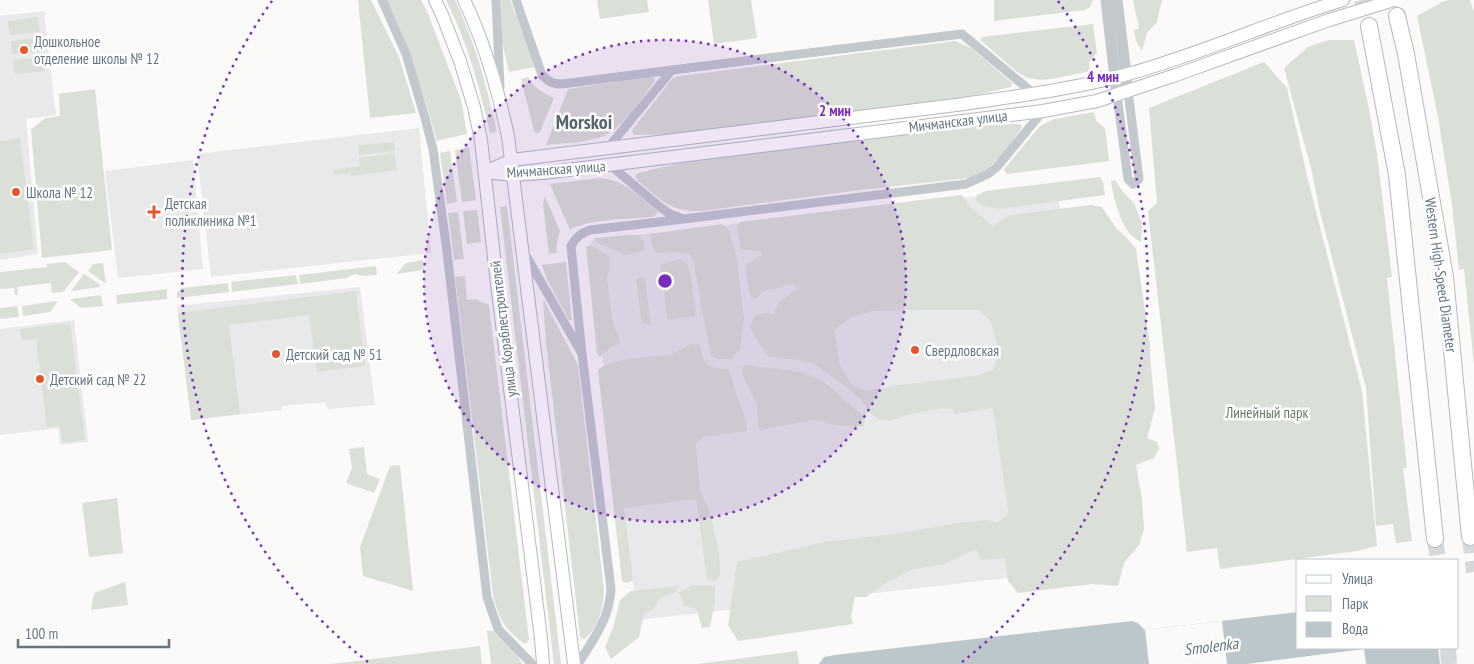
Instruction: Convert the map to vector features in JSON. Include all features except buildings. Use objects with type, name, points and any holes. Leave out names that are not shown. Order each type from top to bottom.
[{"type":"highway","name":"Western High-Speed Diameter","points":[[1395,8],[1406,54],[1445,277],[1470,536]]},
{"type":"highway","name":"Western High-Speed Diameter","points":[[1369,26],[1397,174],[1436,539]]},
{"type":"main road","name":"улица Кораблестроителей","points":[[435,0],[460,61],[481,140],[543,664]]},
{"type":"main road","name":"улица Кораблестроителей","points":[[464,0],[485,50],[501,102],[512,160],[521,248],[574,664]]},
{"type":"main road","name":"Мичманская улица","points":[[485,172],[512,160],[964,104],[1121,76],[1172,61],[1343,0]]},
{"type":"main road","name":"Мичманская улица","points":[[485,172],[513,175],[543,173],[1043,111],[1097,101],[1123,93],[1329,20],[1395,8]]},
{"type":"street","points":[[382,0],[406,54],[433,148],[487,597],[498,629],[532,664]]},
{"type":"street","points":[[496,0],[501,102]]},
{"type":"street","points":[[516,0],[542,75],[548,81],[555,84],[962,34],[1034,93]]},
{"type":"street","points":[[1106,0],[1121,76]]},
{"type":"street","points":[[1117,0],[1128,179],[1133,184],[1139,178],[1123,93]]},
{"type":"street","points":[[607,149],[672,70]]},
{"type":"street","points":[[578,664],[603,624],[610,602],[611,589],[571,255],[571,246],[575,238],[582,233],[600,228],[966,184],[988,174],[997,167],[1043,111]]},
{"type":"street","points":[[610,165],[660,207],[670,214],[684,219]]},
{"type":"street","points":[[521,248],[582,354]]},
{"type":"shaded area","points":[[44,11],[56,115],[26,119],[38,254],[0,260],[0,16]]},
{"type":"shaded area","points":[[419,128],[431,253],[211,277],[197,154]]},
{"type":"shaded area","name":"Детская поликлиника №1","points":[[193,160],[203,269],[118,278],[105,171]]},
{"type":"shaded area","points":[[1057,187],[1105,567],[638,620],[588,249],[593,240]]},
{"type":"shaded area","name":"Детский сад № 51","points":[[360,287],[375,405],[328,409],[325,402],[283,406],[281,410],[192,420],[177,306]]},
{"type":"shaded area","name":"Детский сад № 22","points":[[74,320],[88,442],[60,445],[58,428],[0,435],[0,329]]},
{"type":"green space","points":[[358,0],[371,0],[399,57],[416,113],[370,118]]},
{"type":"green space","points":[[386,0],[421,0],[461,100],[467,134],[437,141],[409,52]]},
{"type":"green space","points":[[446,0],[455,0],[469,32],[485,81],[497,132],[490,133],[472,65]]},
{"type":"green space","points":[[501,0],[510,0],[529,48],[534,67],[509,72],[502,42]]},
{"type":"green space","points":[[597,0],[647,0],[649,12],[600,19]]},
{"type":"green space","points":[[708,0],[751,0],[757,38],[714,44]]},
{"type":"green space","points":[[994,0],[1093,0],[1090,7],[1085,10],[994,21]]},
{"type":"green space","points":[[1133,0],[1162,0],[1157,22],[1147,33],[1142,51],[1136,41],[1134,30],[1139,28]]},
{"type":"green space","points":[[1449,0],[1470,0],[1474,12],[1474,365],[1464,269],[1459,270],[1452,205],[1438,117],[1417,16]]},
{"type":"green space","points":[[38,17],[40,32],[10,35],[8,21]]},
{"type":"green space","points":[[1093,24],[1097,53],[1089,62],[1090,71],[1052,79],[1028,78],[1017,72],[980,40],[982,37]]},
{"type":"green space","points":[[41,37],[42,51],[12,54],[11,41]]},
{"type":"green space","points":[[1329,40],[1354,40],[1377,154],[1392,277],[1387,278],[1407,468],[1403,468],[1412,541],[1396,543],[1393,524],[1376,526],[1366,388],[1284,68],[1308,47]]},
{"type":"green space","points":[[955,41],[971,48],[1012,83],[1011,87],[963,98],[678,134],[633,134],[632,130],[673,78]]},
{"type":"green space","points":[[43,57],[45,71],[15,74],[13,60]]},
{"type":"green space","name":"Линейный парк","points":[[1264,62],[1287,88],[1308,180],[1362,391],[1377,546],[1357,551],[1220,569],[1217,548],[1187,552],[1148,211],[1157,203],[1149,108]]},
{"type":"green space","points":[[528,77],[539,90],[554,98],[540,132],[537,134],[534,131],[521,79]]},
{"type":"green space","points":[[651,77],[655,81],[632,112],[611,132],[591,140],[546,145],[568,89]]},
{"type":"green space","points":[[95,89],[112,250],[42,258],[31,129],[46,118],[60,116],[59,94]]},
{"type":"green space","points":[[1094,112],[1096,121],[1105,128],[1109,161],[1007,174],[1004,170],[1040,126],[1055,119]]},
{"type":"green space","points":[[1020,124],[1021,129],[999,158],[979,174],[970,178],[690,211],[673,207],[666,203],[638,181],[635,176],[638,173],[680,163],[972,126]]},
{"type":"green space","name":"Школа № 12","points":[[20,138],[34,249],[0,254],[0,141]]},
{"type":"green space","points":[[394,142],[395,151],[359,155],[358,145]]},
{"type":"green space","points":[[469,147],[476,200],[462,202],[455,150]]},
{"type":"green space","points":[[450,151],[457,202],[447,204],[440,153]]},
{"type":"green space","points":[[395,153],[397,170],[351,176],[350,173],[334,175],[333,170],[360,166],[359,158]]},
{"type":"green space","points":[[1100,177],[1103,182],[1105,195],[998,209],[983,206],[975,200],[977,195],[986,191]]},
{"type":"green space","points":[[600,178],[625,186],[657,211],[657,214],[653,217],[587,224],[570,230],[550,184]]},
{"type":"green space","points":[[1115,180],[1134,203],[1142,223],[1141,242],[1131,235],[1120,217],[1111,181]]},
{"type":"green space","points":[[962,195],[970,207],[993,226],[1010,215],[1091,205],[1102,207],[1116,228],[1136,249],[1150,345],[1155,408],[1147,438],[1157,442],[1159,449],[1154,458],[1136,465],[1142,499],[1144,529],[1139,545],[1124,563],[1118,586],[1092,584],[1018,593],[1008,581],[1005,558],[981,560],[976,549],[945,564],[911,570],[886,583],[866,597],[855,597],[851,616],[853,624],[738,641],[728,625],[737,562],[824,542],[896,534],[956,523],[986,520],[998,523],[1007,515],[1008,510],[993,408],[954,414],[953,409],[942,408],[911,414],[889,421],[878,419],[869,412],[860,399],[849,389],[814,364],[769,357],[750,327],[755,315],[773,314],[779,302],[797,289],[794,284],[764,291],[757,298],[752,299],[748,288],[745,265],[762,255],[761,251],[741,250],[737,229],[740,222]],"holes":[[[979,310],[991,322],[996,341],[997,358],[993,370],[975,376],[866,391],[852,385],[840,365],[834,330],[852,317],[872,311]]]},
{"type":"green space","points":[[545,196],[560,231],[556,253],[549,254],[543,204]]},
{"type":"green space","points":[[507,206],[561,664],[554,664],[500,207]]},
{"type":"green space","points":[[477,210],[481,242],[467,244],[463,211]]},
{"type":"green space","points":[[458,212],[464,259],[454,260],[448,213]]},
{"type":"green space","points":[[722,224],[729,230],[737,258],[744,320],[740,348],[731,359],[717,359],[711,355],[694,263],[690,255],[678,252],[662,253],[654,251],[650,234]]},
{"type":"green space","points":[[639,235],[644,242],[645,250],[624,255],[593,240],[596,238]]},
{"type":"green space","points":[[586,246],[592,246],[609,256],[611,264],[607,279],[613,324],[621,343],[610,348],[600,357],[597,353]]},
{"type":"green space","points":[[680,259],[687,263],[690,273],[696,311],[695,316],[667,320],[660,265]]},
{"type":"green space","points":[[423,260],[424,270],[396,274],[406,263]]},
{"type":"green space","points":[[65,262],[79,272],[63,292],[52,293],[51,283],[17,287],[18,295],[15,295],[14,288],[0,289],[0,272],[47,267],[47,264]]},
{"type":"green space","points":[[566,262],[572,320],[569,320],[547,280],[542,265]]},
{"type":"green space","points":[[103,263],[106,284],[88,271],[93,264]]},
{"type":"green space","points":[[376,266],[377,275],[365,276],[354,274],[347,278],[300,284],[299,275]]},
{"type":"green space","points":[[84,274],[99,284],[100,287],[71,291]]},
{"type":"green space","points":[[296,275],[298,284],[232,292],[231,282]]},
{"type":"green space","points":[[465,276],[467,300],[475,299],[489,305],[529,640],[526,643],[523,643],[507,628],[498,611],[493,595],[455,277]]},
{"type":"green space","points":[[645,278],[651,326],[642,323],[636,280]]},
{"type":"green space","points":[[228,283],[229,292],[177,298],[177,292],[182,288]]},
{"type":"green space","points":[[167,289],[167,299],[117,304],[116,295]]},
{"type":"green space","points":[[356,291],[365,366],[317,372],[309,315],[229,325],[240,414],[191,420],[178,313]]},
{"type":"green space","points":[[101,295],[103,306],[81,308],[70,299]]},
{"type":"green space","points":[[544,300],[578,365],[604,590],[603,604],[597,623],[585,639],[582,639],[580,636],[546,343]]},
{"type":"green space","points":[[58,301],[50,312],[23,316],[22,306]]},
{"type":"green space","points":[[17,306],[19,317],[0,319],[0,308]]},
{"type":"green space","points":[[70,323],[85,440],[62,443],[60,426],[47,427],[36,339],[22,341],[20,329]]},
{"type":"green space","points":[[691,344],[700,344],[707,364],[715,368],[729,369],[746,420],[747,431],[704,437],[696,443],[700,490],[710,514],[719,552],[720,573],[717,580],[712,582],[707,579],[696,499],[624,508],[633,580],[627,583],[622,581],[598,370],[605,365],[622,360],[669,354]]},
{"type":"green space","points":[[745,365],[802,372],[823,381],[861,414],[865,421],[863,427],[835,425],[815,420],[761,431],[758,426],[757,405],[741,368]]},
{"type":"green space","points":[[364,447],[367,474],[380,479],[374,493],[346,483],[352,468],[349,449]]},
{"type":"green space","points":[[400,465],[413,591],[363,576],[360,547],[390,466]]},
{"type":"green space","points":[[117,498],[123,553],[89,557],[82,503]]},
{"type":"green space","points":[[125,582],[128,605],[91,610],[94,593]]},
{"type":"green space","points":[[693,585],[715,586],[715,602],[710,627],[702,628],[696,608],[684,606],[679,592]]},
{"type":"green space","points":[[678,586],[676,592],[660,598],[654,608],[644,614],[639,637],[611,659],[605,647],[613,628],[620,600],[631,591]]},
{"type":"green space","points":[[487,631],[493,631],[517,654],[522,664],[491,664]]},
{"type":"green space","points":[[480,646],[482,664],[332,664]]},
{"type":"green space","points":[[797,651],[799,664],[698,664]]},
{"type":"water","name":"Smolenka","points":[[1296,612],[1296,649],[1364,649],[1247,664],[819,664],[824,657],[835,655],[1132,621],[1138,623],[1145,630]]},
{"type":"water","points":[[1364,649],[1438,649],[1440,664],[1366,664]]},
{"type":"pier","points":[[1222,621],[1227,664],[1149,664],[1145,630]]},
{"type":"tunnel","points":[[1362,0],[1369,26]]},
{"type":"tunnel","points":[[1470,537],[1474,572]]},
{"type":"tunnel","points":[[1435,539],[1438,559]]},
{"type":"tunnel","points":[[1448,649],[1449,664]]},
{"type":"place","name":"Дошкольное отделение школы № 12","points":[[24,50]]},
{"type":"place","name":"Школа № 12","points":[[16,192]]},
{"type":"place","name":"Детская поликлиника №1","points":[[154,212]]},
{"type":"place","name":"Свердловская","points":[[915,350]]},
{"type":"place","name":"Детский сад № 51","points":[[276,354]]},
{"type":"place","name":"Детский сад № 22","points":[[40,379]]},
{"type":"district","name":"Morskoi","points":[[584,122]]}]
